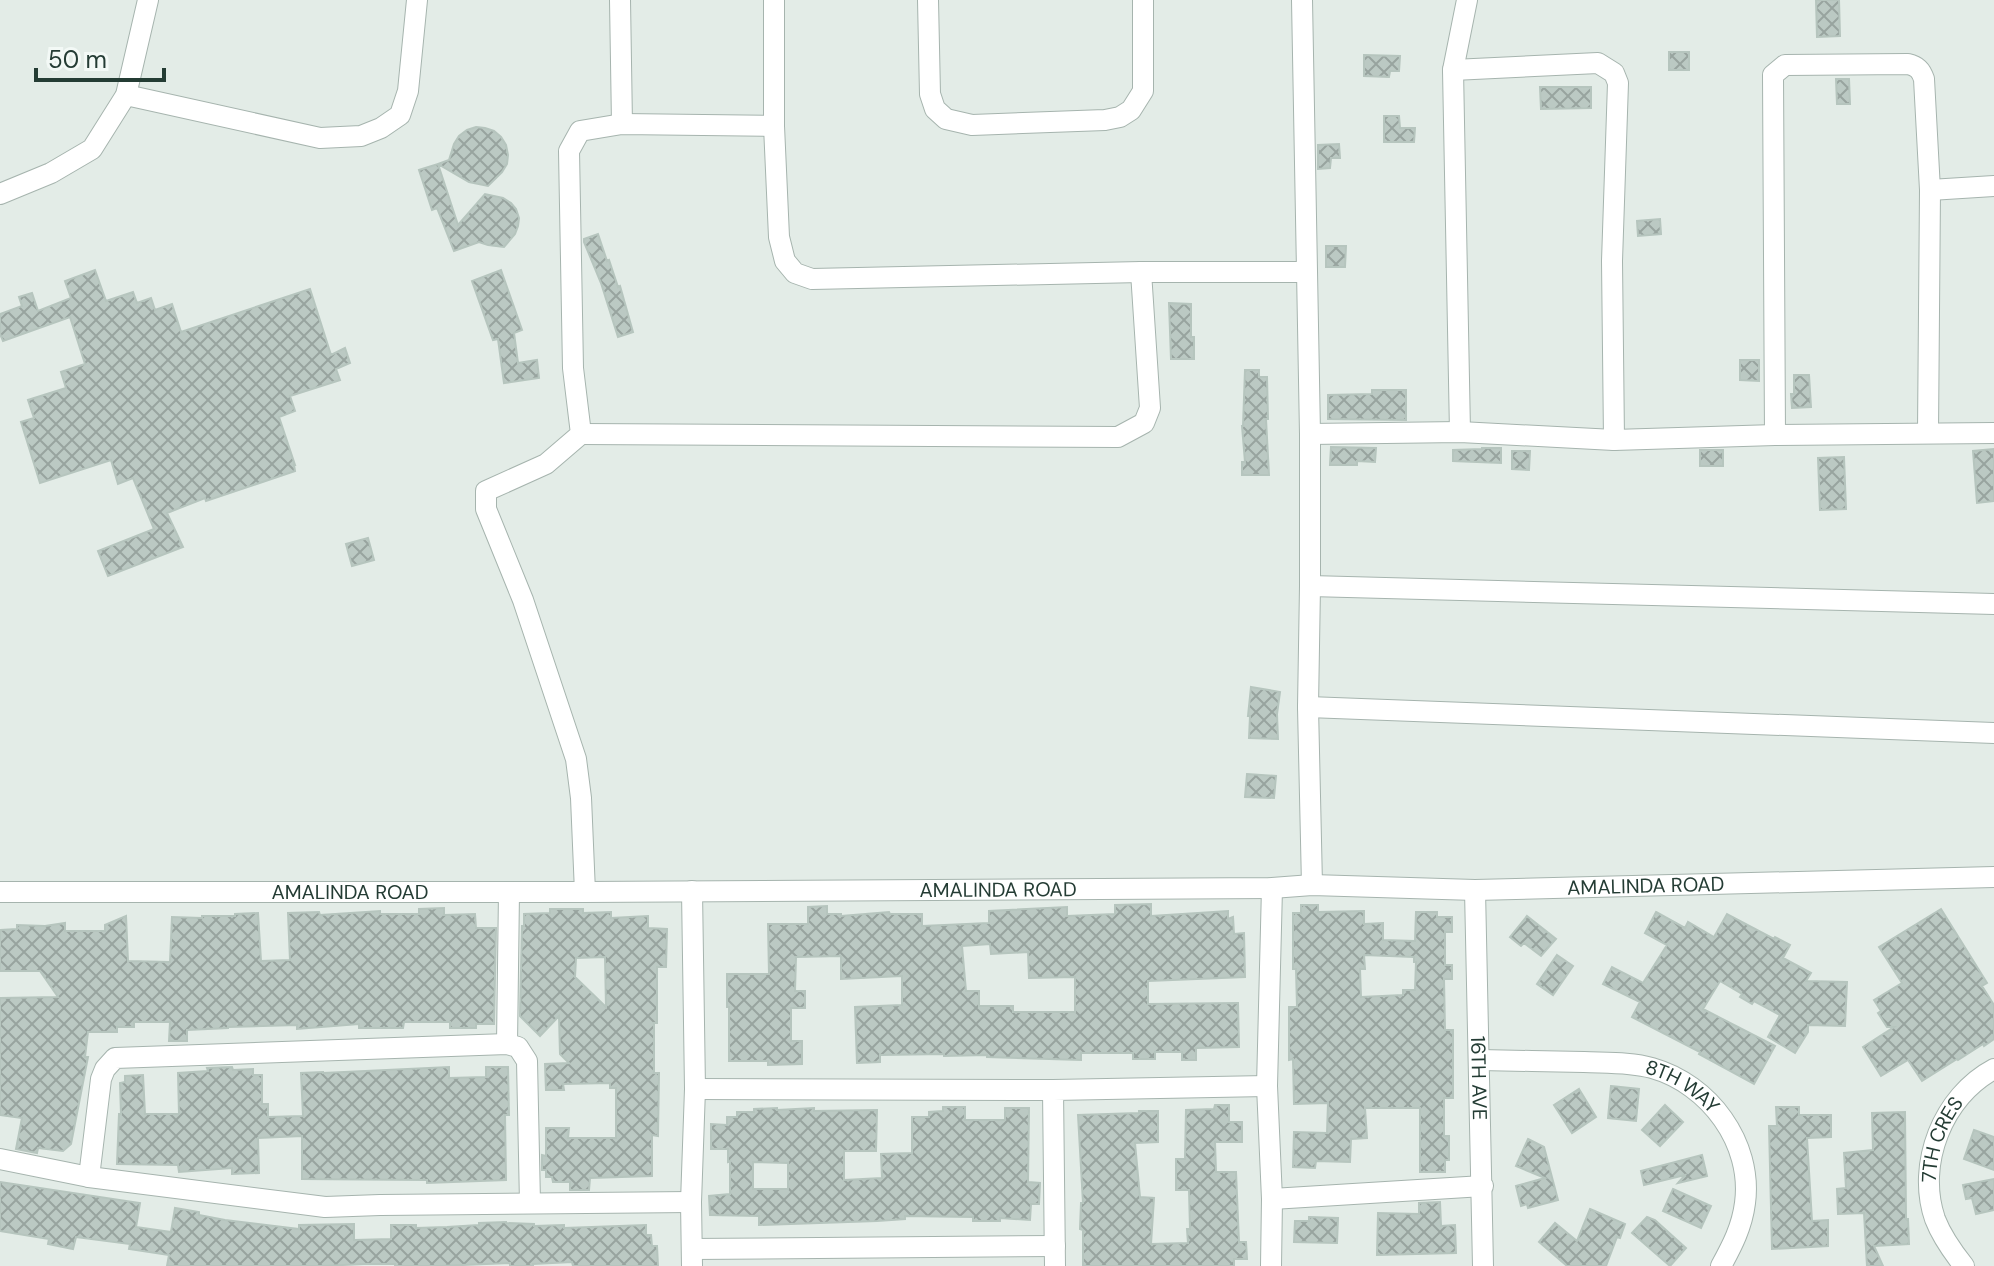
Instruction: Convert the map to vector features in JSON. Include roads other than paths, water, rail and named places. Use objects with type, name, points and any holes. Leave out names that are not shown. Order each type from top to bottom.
[{"type":"street","points":[[0,194],[51,173],[92,149],[126,95],[148,0]]},
{"type":"street","points":[[126,95],[320,138],[361,136],[381,128],[400,115],[408,91],[417,0]]},
{"type":"street","points":[[620,0],[622,124]]},
{"type":"street","points":[[774,0],[774,126],[779,237],[785,261],[795,273],[812,279],[1306,272]]},
{"type":"street","points":[[928,0],[930,94],[935,109],[946,119],[972,125],[1105,120],[1120,117],[1131,110],[1143,91],[1143,0]]},
{"type":"street","points":[[1302,0],[1310,434],[1308,707],[1312,885]]},
{"type":"street","points":[[1460,432],[1453,70],[1467,0]]},
{"type":"street","points":[[1453,70],[1598,63],[1614,73],[1618,83],[1612,261],[1614,440]]},
{"type":"street","points":[[1775,435],[1773,75],[1785,65],[1908,64],[1921,71],[1930,190],[1928,433]]},
{"type":"street","points":[[581,434],[573,368],[569,151],[580,131],[622,124],[774,126]]},
{"type":"street","points":[[1930,190],[1994,186]]},
{"type":"street","points":[[585,892],[576,759],[523,600],[486,509],[486,491],[546,464],[581,434],[1118,437],[1144,423],[1150,408],[1141,272]]},
{"type":"street","points":[[1310,434],[1460,432],[1614,440],[1994,433]]},
{"type":"street","points":[[1310,586],[1994,604]]},
{"type":"street","points":[[1308,707],[1994,733]]},
{"type":"street","name":"AMALINDA ROAD","points":[[0,892],[585,892],[1272,888],[1312,885],[1475,890],[1994,877]]},
{"type":"street","points":[[1271,1266],[1272,1199],[1267,1086],[1272,888]]},
{"type":"street","name":"16TH AVE","points":[[1475,890],[1483,1266]]},
{"type":"street","points":[[692,891],[695,1089],[692,1258],[1055,1256],[1053,1090]]},
{"type":"street","points":[[507,1044],[509,892]]},
{"type":"street","points":[[89,1177],[101,1079],[115,1058],[507,1044],[518,1047],[527,1061],[530,1203]]},
{"type":"street","name":"8TH WAY","points":[[1480,1060],[1615,1063],[1651,1067],[1683,1081],[1711,1103],[1732,1132],[1744,1166],[1745,1202],[1737,1237],[1721,1266]]},
{"type":"street","name":"7TH CRES","points":[[1964,1266],[1948,1247],[1935,1217],[1929,1184],[1932,1151],[1944,1120],[1964,1093],[1994,1069]]},
{"type":"street","points":[[695,1089],[1053,1090],[1267,1086]]},
{"type":"street","points":[[0,1159],[89,1177],[325,1207],[691,1202]]},
{"type":"street","points":[[1272,1199],[1483,1186]]}]
